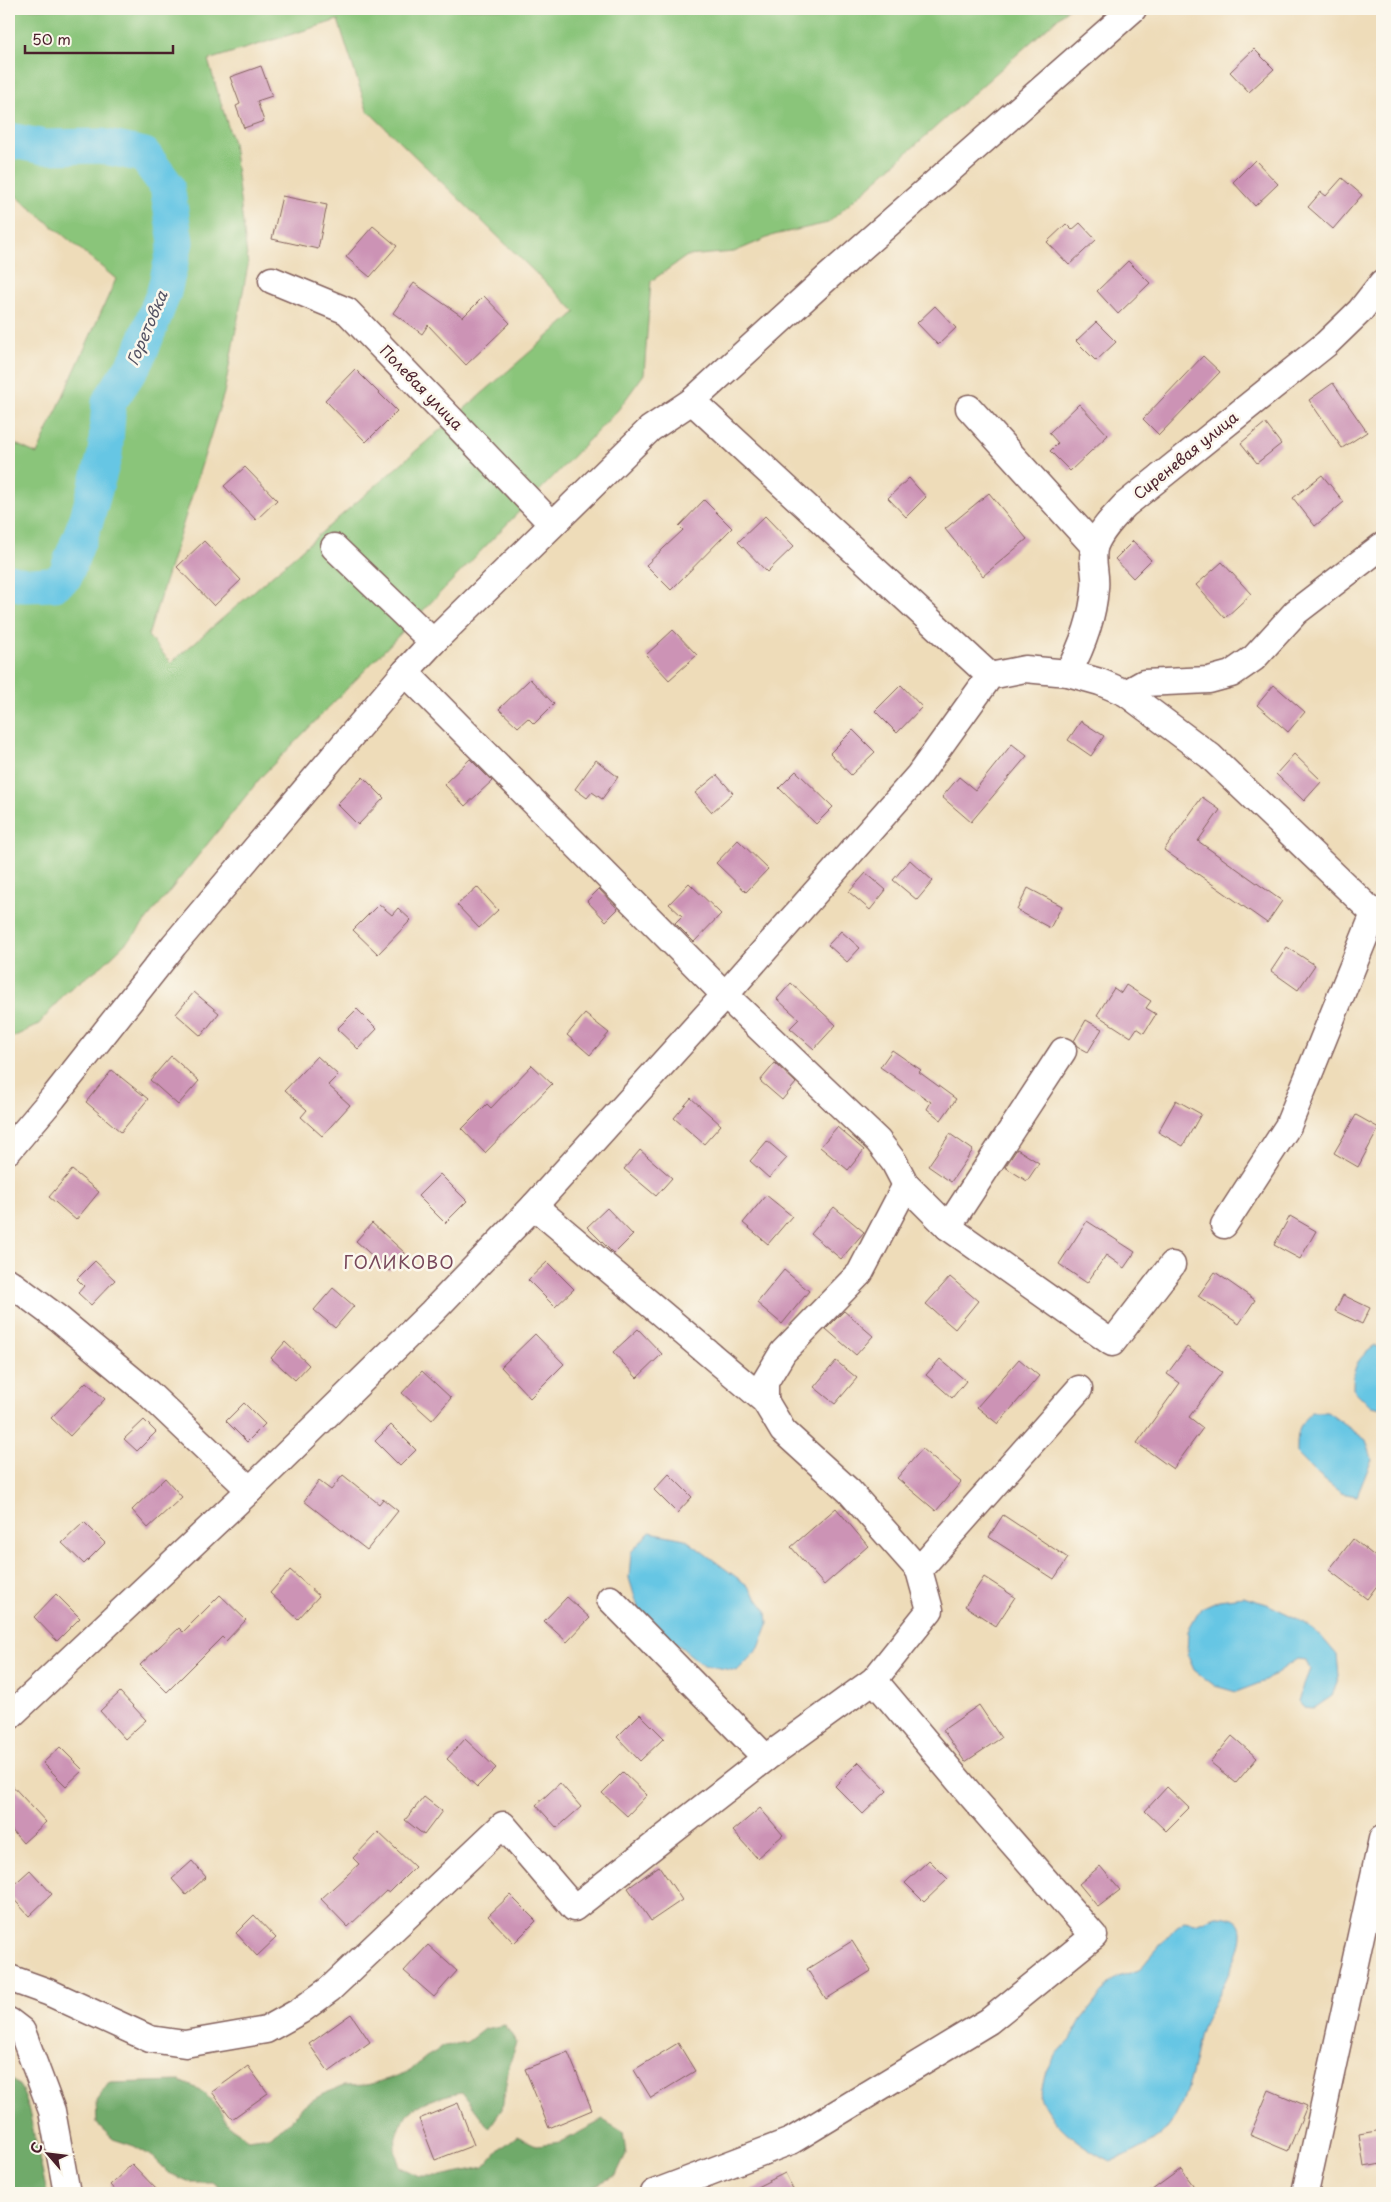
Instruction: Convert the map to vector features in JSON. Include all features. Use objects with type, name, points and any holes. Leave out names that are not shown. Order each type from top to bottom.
[{"type":"street","points":[[9,1150],[53,1098],[174,945],[405,672],[433,642],[650,429],[692,401],[829,276],[1133,9]]},
{"type":"street","name":"Полевая улица","points":[[272,280],[347,311],[552,524]]},
{"type":"street","name":"Сиреневая улица","points":[[1094,546],[1106,526],[1125,505],[1326,344],[1360,311],[1382,283]]},
{"type":"street","points":[[692,401],[990,676]]},
{"type":"street","points":[[969,408],[1094,546],[1093,565],[1096,587],[1090,618],[1080,650],[1068,673]]},
{"type":"street","points":[[1126,692],[1144,683],[1209,680],[1231,674],[1254,658],[1296,612],[1382,546]]},
{"type":"street","points":[[334,547],[433,642]]},
{"type":"street","points":[[9,1717],[250,1490],[432,1312],[534,1206],[725,995],[919,775],[990,676],[1025,669],[1068,673],[1126,692],[1210,756],[1378,918],[1288,1126],[1224,1225]]},
{"type":"street","points":[[405,672],[725,995],[878,1141],[894,1162],[906,1185],[948,1226],[1112,1343],[1172,1265]]},
{"type":"street","points":[[948,1226],[1064,1051]]},
{"type":"street","points":[[765,1401],[765,1382],[783,1352],[860,1273],[906,1185]]},
{"type":"street","points":[[9,1978],[48,1992],[150,2038],[185,2044],[266,2030],[300,2011],[330,1989],[503,1825],[574,1908],[766,1758],[874,1680],[930,1610],[919,1570],[849,1491],[783,1431],[765,1401],[534,1206]]},
{"type":"street","points":[[9,1282],[148,1393],[250,1490]]},
{"type":"street","points":[[919,1570],[1079,1389]]},
{"type":"street","points":[[610,1600],[766,1758]]},
{"type":"street","points":[[654,2193],[791,2141],[989,2021],[1094,1936],[969,1793],[874,1680]]},
{"type":"street","points":[[1306,2193],[1382,1839]]},
{"type":"street","points":[[9,2021],[22,2031],[52,2111],[67,2193]]},
{"type":"green space","points":[[9,9],[1068,9],[828,223],[774,235],[734,252],[687,256],[651,281],[644,374],[618,410],[262,776],[136,933],[103,965],[67,991],[38,1025],[9,1039],[9,441],[37,454],[116,279],[9,190]],"holes":[[[338,20],[367,110],[576,312],[171,663],[148,636],[224,393],[248,265],[233,143],[208,60]]]},
{"type":"green space","points":[[505,2025],[517,2043],[509,2065],[502,2109],[489,2128],[462,2092],[428,2101],[410,2112],[398,2131],[395,2146],[400,2167],[419,2176],[441,2176],[484,2167],[500,2149],[517,2136],[536,2145],[561,2142],[603,2120],[623,2132],[626,2154],[616,2175],[580,2193],[226,2193],[213,2182],[190,2182],[169,2173],[153,2157],[134,2146],[113,2139],[97,2124],[96,2100],[109,2083],[180,2081],[201,2090],[218,2107],[230,2127],[248,2139],[270,2136],[289,2122],[304,2105],[323,2094],[344,2086],[367,2085],[389,2079],[410,2071],[426,2057],[445,2046],[467,2042],[484,2029]]},
{"type":"green space","points":[[9,2076],[20,2087],[27,2102],[47,2193],[9,2193]]},
{"type":"water","points":[[1375,1346],[1382,1349],[1382,1409],[1371,1407],[1353,1389],[1357,1364]]},
{"type":"water","points":[[1312,1412],[1327,1412],[1366,1440],[1372,1459],[1357,1496],[1341,1493],[1318,1475],[1297,1454],[1299,1430],[1303,1421]]},
{"type":"water","points":[[650,1532],[685,1539],[747,1585],[767,1611],[768,1624],[759,1648],[737,1671],[703,1665],[640,1614],[629,1578],[631,1552]]},
{"type":"water","points":[[1243,1597],[1267,1604],[1298,1619],[1319,1634],[1337,1655],[1339,1676],[1332,1696],[1313,1709],[1304,1708],[1298,1701],[1310,1670],[1306,1660],[1297,1659],[1265,1681],[1236,1692],[1215,1686],[1194,1670],[1187,1654],[1188,1631],[1201,1608],[1219,1600]]},
{"type":"water","points":[[1216,1916],[1233,1919],[1239,1924],[1241,1933],[1240,1943],[1232,1967],[1201,2030],[1189,2083],[1180,2108],[1171,2124],[1160,2136],[1135,2152],[1110,2161],[1090,2150],[1070,2135],[1045,2108],[1040,2097],[1045,2075],[1055,2056],[1070,2040],[1081,2020],[1109,1984],[1118,1977],[1139,1970],[1175,1928],[1184,1922],[1195,1924]]},
{"type":"building","points":[[1254,49],[1274,69],[1249,92],[1230,72]]},
{"type":"building","points":[[261,66],[272,96],[257,101],[264,121],[244,128],[236,106],[240,104],[230,77]]},
{"type":"building","points":[[1255,160],[1278,184],[1255,206],[1233,182]]},
{"type":"building","points":[[1342,178],[1362,195],[1333,229],[1308,207],[1321,192],[1326,196]]},
{"type":"building","points":[[282,196],[327,205],[318,249],[272,239]]},
{"type":"building","points":[[1080,223],[1096,240],[1069,265],[1047,242],[1066,224],[1072,230]]},
{"type":"building","points":[[373,226],[397,246],[370,277],[346,257]]},
{"type":"building","points":[[1128,261],[1150,283],[1118,314],[1097,291]]},
{"type":"building","points":[[414,283],[463,317],[484,296],[510,323],[466,365],[428,325],[422,334],[393,313]]},
{"type":"building","points":[[935,306],[956,328],[938,345],[917,323]]},
{"type":"building","points":[[1096,322],[1116,342],[1096,361],[1076,341]]},
{"type":"building","points":[[1203,356],[1220,372],[1159,435],[1143,419]]},
{"type":"building","points":[[355,369],[397,411],[366,442],[325,400]]},
{"type":"building","points":[[1333,383],[1367,432],[1342,448],[1309,400]]},
{"type":"building","points":[[1079,404],[1108,435],[1070,471],[1050,451],[1058,443],[1049,433]]},
{"type":"building","points":[[1265,423],[1281,444],[1257,463],[1241,443]]},
{"type":"building","points":[[245,467],[277,500],[256,520],[224,486]]},
{"type":"building","points":[[1322,475],[1344,502],[1315,526],[1293,498]]},
{"type":"building","points":[[909,478],[926,497],[906,517],[888,498]]},
{"type":"building","points":[[989,493],[1027,539],[983,576],[945,529]]},
{"type":"building","points":[[704,500],[732,528],[671,590],[646,565],[683,530],[679,526]]},
{"type":"building","points":[[765,516],[794,546],[767,572],[738,542]]},
{"type":"building","points":[[204,541],[241,580],[214,606],[177,567]]},
{"type":"building","points":[[1133,541],[1151,560],[1133,578],[1115,559]]},
{"type":"building","points":[[1222,562],[1251,594],[1225,618],[1196,585]]},
{"type":"building","points":[[673,630],[697,655],[669,680],[646,655]]},
{"type":"building","points":[[530,679],[554,704],[534,724],[528,718],[518,727],[499,709]]},
{"type":"building","points":[[901,685],[922,707],[897,733],[875,711]]},
{"type":"building","points":[[1274,685],[1305,712],[1288,732],[1257,705]]},
{"type":"building","points":[[1081,721],[1104,736],[1091,756],[1068,740]]},
{"type":"building","points":[[853,730],[875,752],[851,775],[830,753]]},
{"type":"building","points":[[1012,744],[1027,756],[971,822],[942,797],[959,777],[975,790]]},
{"type":"building","points":[[1294,754],[1322,781],[1304,801],[1276,774]]},
{"type":"building","points":[[470,759],[492,781],[465,806],[444,784]]},
{"type":"building","points":[[596,760],[618,777],[602,799],[592,792],[587,798],[575,789]]},
{"type":"building","points":[[796,771],[833,807],[816,824],[779,788]]},
{"type":"building","points":[[717,775],[733,793],[712,812],[695,793]]},
{"type":"building","points":[[363,777],[384,798],[358,825],[337,804]]},
{"type":"building","points":[[1202,797],[1220,810],[1198,841],[1282,901],[1267,923],[1164,850]]},
{"type":"building","points":[[738,840],[768,869],[746,892],[716,863]]},
{"type":"building","points":[[910,860],[933,881],[917,900],[893,880]]},
{"type":"building","points":[[866,873],[886,890],[870,910],[849,892]]},
{"type":"building","points":[[689,883],[721,914],[694,942],[675,923],[682,916],[669,904]]},
{"type":"building","points":[[477,887],[498,910],[479,928],[457,905]]},
{"type":"building","points":[[1028,888],[1062,906],[1050,928],[1017,910]]},
{"type":"building","points":[[599,889],[618,909],[606,921],[587,901]]},
{"type":"building","points":[[379,904],[392,915],[398,908],[411,920],[378,954],[353,930]]},
{"type":"building","points":[[841,931],[860,948],[847,962],[828,945]]},
{"type":"building","points":[[1287,947],[1315,965],[1298,990],[1271,971]]},
{"type":"building","points":[[791,983],[836,1025],[814,1049],[790,1028],[799,1019],[777,999]]},
{"type":"building","points":[[1126,985],[1151,1001],[1146,1008],[1156,1014],[1144,1033],[1137,1028],[1131,1037],[1097,1015],[1114,988],[1121,993]]},
{"type":"building","points":[[194,992],[219,1013],[201,1036],[176,1014]]},
{"type":"building","points":[[357,1009],[377,1029],[358,1049],[337,1029]]},
{"type":"building","points":[[585,1014],[609,1033],[590,1055],[567,1035]]},
{"type":"building","points":[[1086,1020],[1102,1029],[1088,1052],[1077,1046],[1074,1041]]},
{"type":"building","points":[[892,1050],[921,1070],[919,1072],[956,1099],[941,1120],[927,1109],[931,1102],[880,1067]]},
{"type":"building","points":[[171,1056],[199,1081],[178,1105],[150,1080]]},
{"type":"building","points":[[317,1056],[338,1075],[328,1085],[350,1105],[322,1136],[301,1117],[307,1110],[285,1090]]},
{"type":"building","points":[[775,1063],[796,1083],[782,1100],[760,1081]]},
{"type":"building","points":[[532,1065],[552,1084],[485,1153],[462,1129],[487,1104],[491,1108]]},
{"type":"building","points":[[112,1070],[148,1099],[121,1132],[86,1102]]},
{"type":"building","points":[[691,1098],[721,1125],[704,1144],[674,1118]]},
{"type":"building","points":[[1176,1100],[1201,1114],[1183,1146],[1158,1132]]},
{"type":"building","points":[[1356,1115],[1379,1128],[1358,1167],[1334,1153]]},
{"type":"building","points":[[837,1127],[864,1150],[848,1170],[820,1147]]},
{"type":"building","points":[[950,1134],[973,1150],[951,1182],[928,1166]]},
{"type":"building","points":[[767,1141],[787,1158],[769,1178],[750,1161]]},
{"type":"building","points":[[1017,1149],[1039,1163],[1027,1181],[1005,1167]]},
{"type":"building","points":[[640,1150],[672,1178],[656,1196],[624,1169]]},
{"type":"building","points":[[72,1170],[99,1192],[76,1220],[49,1197]]},
{"type":"building","points":[[440,1174],[467,1201],[445,1223],[418,1196]]},
{"type":"building","points":[[766,1195],[792,1216],[768,1244],[743,1223]]},
{"type":"building","points":[[834,1207],[864,1232],[841,1259],[811,1234]]},
{"type":"building","points":[[607,1208],[633,1235],[614,1254],[587,1227]]},
{"type":"building","points":[[1290,1216],[1316,1231],[1300,1259],[1274,1245]]},
{"type":"building","points":[[1087,1221],[1135,1252],[1124,1268],[1106,1255],[1087,1283],[1059,1264]]},
{"type":"building","points":[[372,1223],[405,1253],[389,1271],[356,1241]]},
{"type":"building","points":[[95,1261],[115,1280],[91,1305],[78,1293],[84,1286],[77,1279]]},
{"type":"building","points":[[547,1262],[574,1289],[555,1307],[528,1280]]},
{"type":"building","points":[[784,1270],[809,1291],[782,1324],[757,1303]]},
{"type":"building","points":[[1215,1272],[1255,1300],[1239,1324],[1198,1296]]},
{"type":"building","points":[[950,1277],[978,1301],[955,1329],[926,1304]]},
{"type":"building","points":[[333,1288],[354,1306],[335,1328],[314,1310]]},
{"type":"building","points":[[1343,1295],[1370,1308],[1362,1324],[1335,1311]]},
{"type":"building","points":[[844,1311],[873,1336],[856,1355],[826,1329]]},
{"type":"building","points":[[638,1329],[662,1354],[637,1378],[613,1352]]},
{"type":"building","points":[[535,1334],[564,1364],[530,1398],[501,1367]]},
{"type":"building","points":[[285,1342],[309,1365],[295,1380],[271,1358]]},
{"type":"building","points":[[1187,1347],[1222,1372],[1189,1417],[1203,1428],[1173,1469],[1137,1443],[1180,1383],[1167,1374]]},
{"type":"building","points":[[940,1359],[966,1381],[952,1398],[926,1375]]},
{"type":"building","points":[[1019,1359],[1039,1376],[998,1424],[977,1407]]},
{"type":"building","points":[[836,1361],[857,1378],[835,1404],[814,1387]]},
{"type":"building","points":[[422,1371],[451,1398],[432,1420],[402,1393]]},
{"type":"building","points":[[86,1382],[105,1399],[70,1436],[51,1418]]},
{"type":"building","points":[[244,1403],[265,1424],[247,1442],[226,1421]]},
{"type":"building","points":[[144,1420],[156,1432],[137,1451],[124,1439]]},
{"type":"building","points":[[391,1425],[416,1450],[400,1466],[375,1441]]},
{"type":"building","points":[[922,1449],[961,1482],[936,1511],[897,1478]]},
{"type":"building","points":[[669,1474],[692,1497],[677,1513],[654,1490]]},
{"type":"building","points":[[343,1475],[379,1504],[383,1499],[398,1511],[367,1550],[304,1501],[319,1481],[331,1490]]},
{"type":"building","points":[[165,1478],[182,1497],[148,1528],[132,1510]]},
{"type":"building","points":[[836,1508],[868,1546],[824,1585],[791,1547]]},
{"type":"building","points":[[1003,1515],[1068,1558],[1054,1579],[989,1537]]},
{"type":"building","points":[[84,1522],[105,1543],[84,1564],[62,1543]]},
{"type":"building","points":[[1353,1539],[1382,1562],[1382,1579],[1367,1599],[1329,1570]]},
{"type":"building","points":[[290,1570],[319,1596],[298,1619],[270,1593]]},
{"type":"building","points":[[984,1577],[1015,1597],[996,1626],[965,1606]]},
{"type":"building","points":[[56,1594],[80,1618],[57,1641],[34,1617]]},
{"type":"building","points":[[220,1595],[246,1620],[226,1641],[222,1637],[167,1692],[140,1665],[179,1628],[183,1632]]},
{"type":"building","points":[[567,1597],[590,1618],[567,1642],[544,1621]]},
{"type":"building","points":[[120,1692],[146,1720],[125,1739],[100,1711]]},
{"type":"building","points":[[979,1705],[1001,1738],[965,1762],[943,1730]]},
{"type":"building","points":[[640,1714],[664,1738],[640,1761],[617,1737]]},
{"type":"building","points":[[1232,1736],[1257,1758],[1236,1783],[1210,1762]]},
{"type":"building","points":[[465,1739],[496,1768],[477,1787],[447,1759]]},
{"type":"building","points":[[60,1747],[83,1770],[66,1786],[43,1763]]},
{"type":"building","points":[[859,1762],[887,1791],[863,1814],[835,1786]]},
{"type":"building","points":[[623,1772],[647,1795],[627,1816],[602,1793]]},
{"type":"building","points":[[9,1782],[46,1822],[23,1843],[9,1827]]},
{"type":"building","points":[[560,1783],[581,1807],[557,1828],[536,1805]]},
{"type":"building","points":[[1167,1787],[1189,1808],[1166,1831],[1145,1811]]},
{"type":"building","points":[[424,1797],[442,1811],[424,1835],[405,1820]]},
{"type":"building","points":[[760,1808],[783,1835],[757,1858],[733,1831]]},
{"type":"building","points":[[378,1832],[415,1867],[389,1893],[386,1891],[348,1927],[321,1899],[359,1864],[353,1858]]},
{"type":"building","points":[[929,1860],[948,1879],[924,1902],[905,1883]]},
{"type":"building","points":[[192,1861],[206,1877],[186,1895],[172,1879]]},
{"type":"building","points":[[659,1866],[682,1900],[651,1921],[628,1888]]},
{"type":"building","points":[[1100,1866],[1120,1890],[1098,1907],[1079,1884]]},
{"type":"building","points":[[30,1870],[52,1894],[29,1916],[9,1894],[9,1889]]},
{"type":"building","points":[[510,1895],[536,1921],[514,1943],[488,1916]]},
{"type":"building","points":[[254,1915],[276,1938],[257,1956],[236,1933]]},
{"type":"building","points":[[852,1941],[871,1971],[826,1999],[807,1969]]},
{"type":"building","points":[[428,1945],[457,1971],[434,1997],[404,1971]]},
{"type":"building","points":[[351,2014],[370,2042],[329,2072],[309,2044]]},
{"type":"building","points":[[678,2043],[695,2071],[651,2098],[634,2070]]},
{"type":"building","points":[[568,2052],[592,2110],[549,2128],[525,2069]]},
{"type":"building","points":[[248,2066],[268,2093],[232,2119],[212,2092]]},
{"type":"building","points":[[1269,2090],[1307,2106],[1288,2151],[1250,2135]]},
{"type":"building","points":[[458,2103],[474,2145],[435,2160],[419,2119]]},
{"type":"building","points":[[1382,2130],[1382,2164],[1364,2167],[1359,2134]]},
{"type":"building","points":[[132,2164],[160,2193],[117,2193],[110,2185]]},
{"type":"building","points":[[1181,2169],[1199,2193],[1148,2193]]},
{"type":"building","points":[[785,2173],[795,2193],[745,2193]]},
{"type":"waterway","name":"Горетовка","points":[[9,140],[44,147],[101,146],[144,155],[167,186],[176,242],[164,292],[138,358],[109,402],[105,454],[87,518],[65,576],[54,584],[24,585],[9,581]]},
{"type":"district","name":"ГОЛИКОВО","points":[[399,1263]]}]
